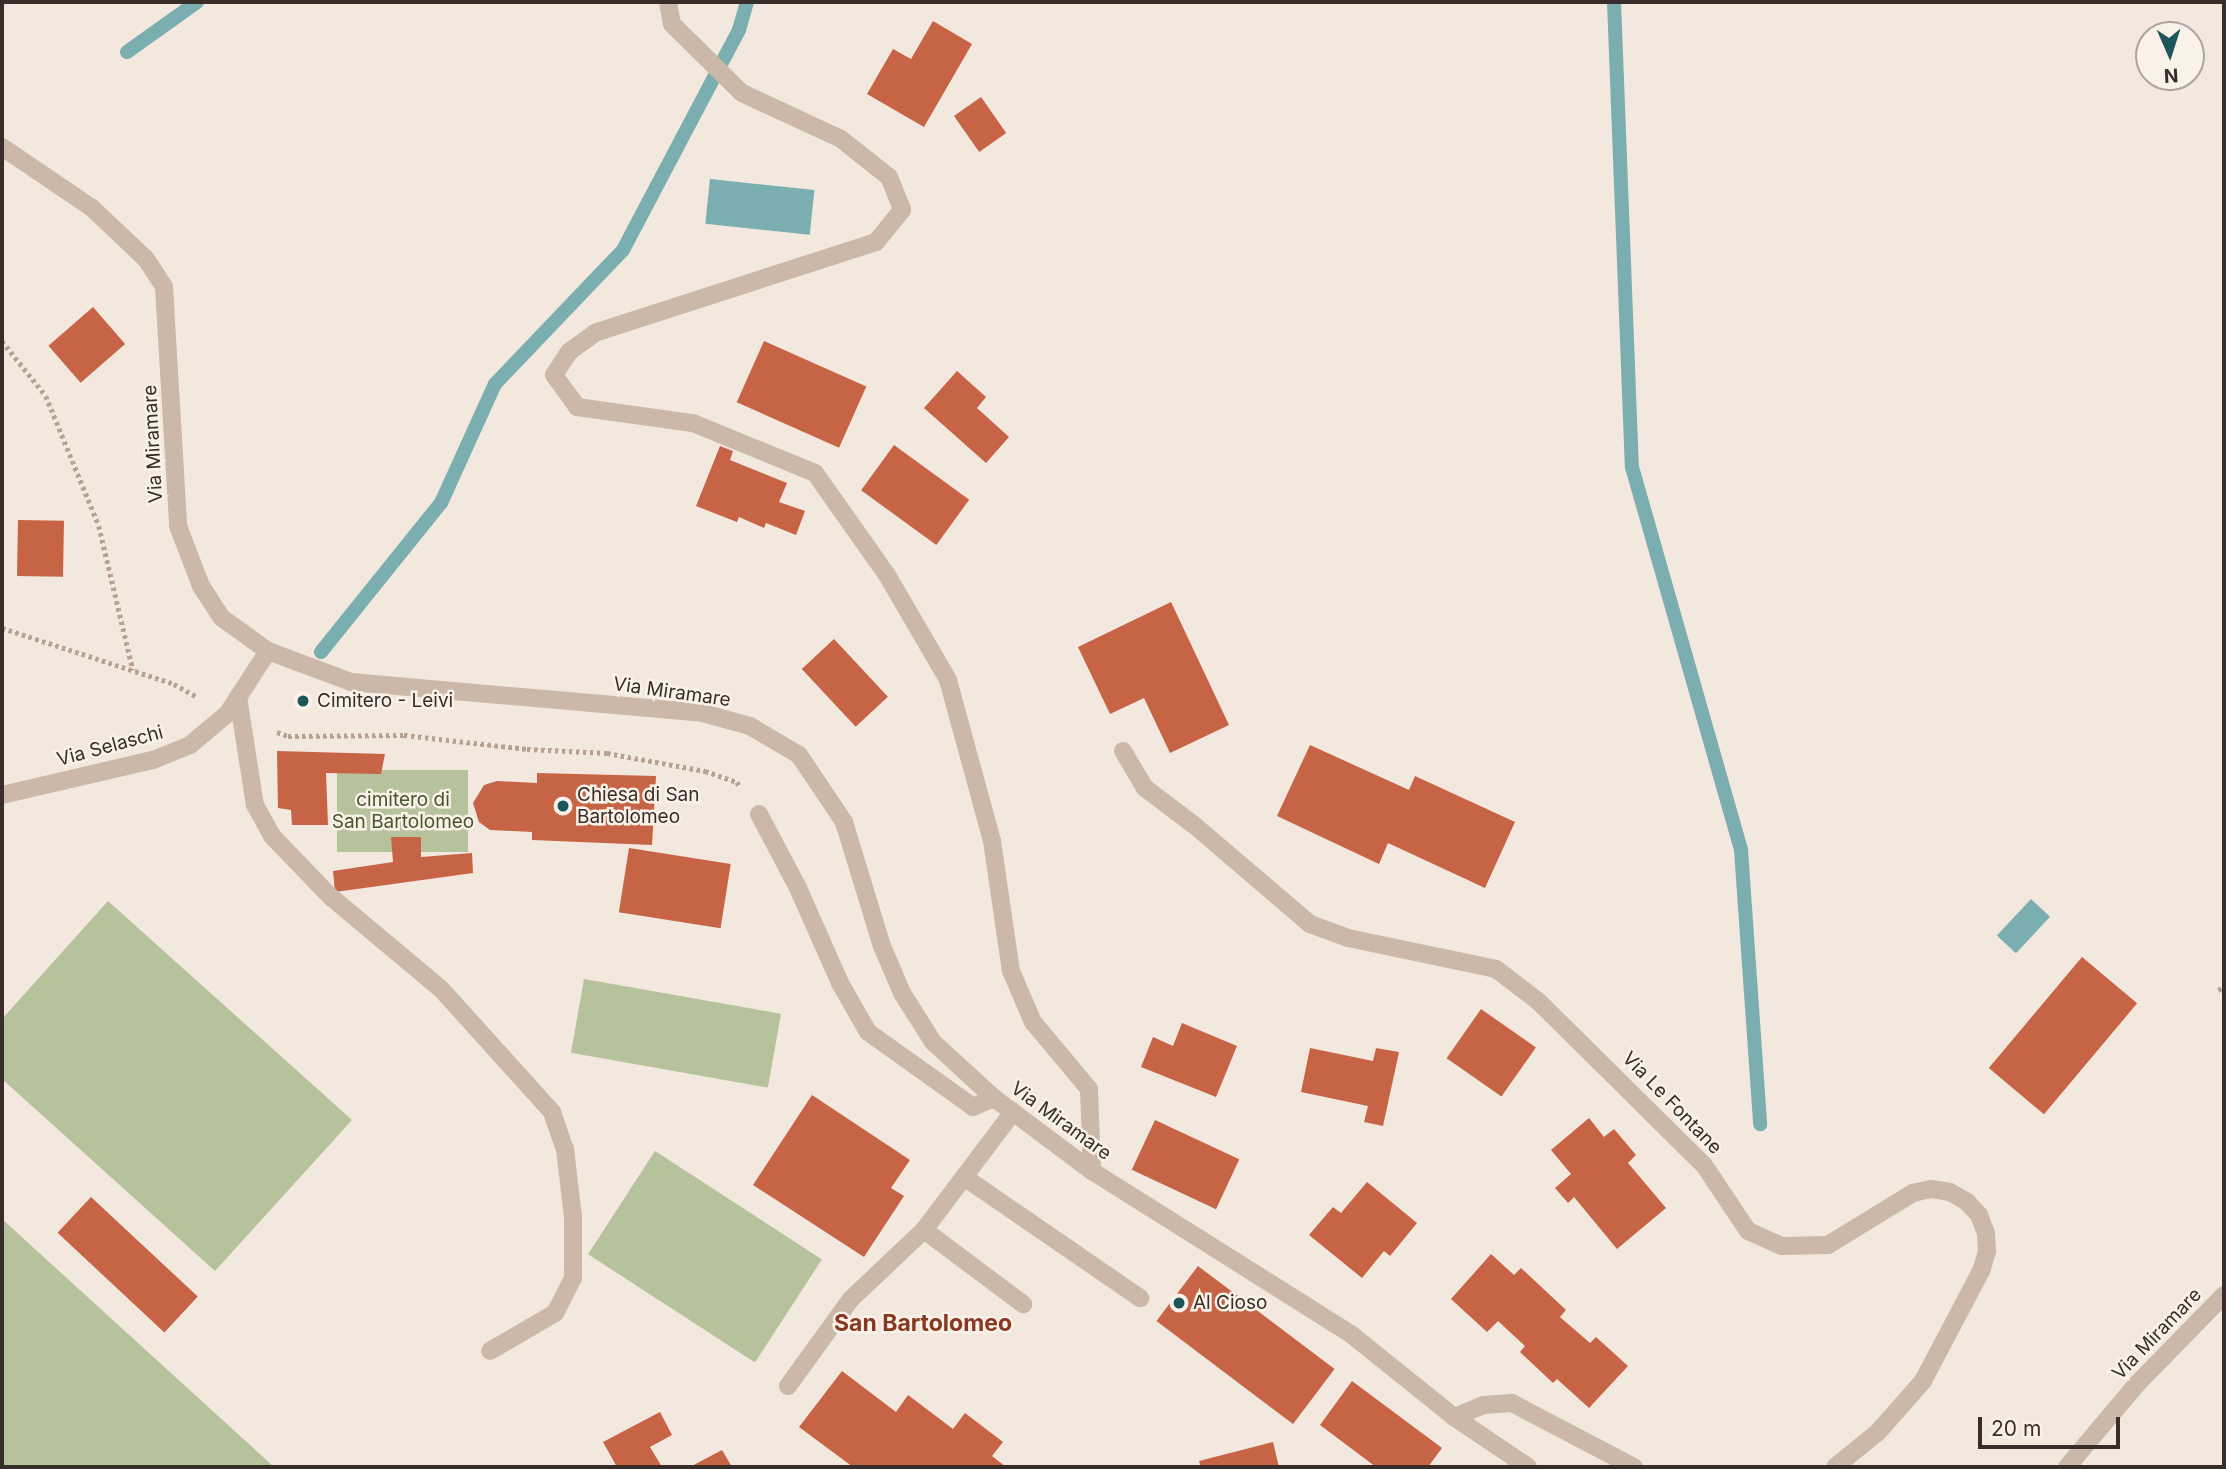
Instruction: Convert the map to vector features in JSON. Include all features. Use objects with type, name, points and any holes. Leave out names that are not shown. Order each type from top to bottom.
[{"type":"street","points":[[668,2],[672,24],[743,93],[841,139],[888,177],[902,210],[876,242],[595,333],[569,352],[554,375],[577,407],[693,423],[816,473],[887,575],[948,680],[992,841],[1011,971],[1033,1022],[1089,1089],[1092,1171]]},
{"type":"street","name":"Via Miramare","points":[[2,148],[92,208],[146,259],[164,287],[178,526],[201,586],[222,618],[268,650],[351,682],[703,713],[750,726],[799,755],[844,822],[882,946],[902,993],[933,1042],[994,1098],[1092,1171],[1352,1335],[1454,1416],[1528,1467]]},
{"type":"street","name":"Via Selaschi","points":[[2,795],[153,760],[190,745],[228,713],[268,650]]},
{"type":"street","points":[[238,697],[256,804],[272,836],[331,897],[441,989],[552,1112],[565,1149],[573,1217],[573,1278],[555,1312],[489,1351]]},
{"type":"street","name":"Via Le Fontane","points":[[1123,751],[1145,788],[1194,825],[1310,924],[1348,938],[1496,969],[1538,1001],[1704,1165],[1748,1231],[1782,1246],[1828,1245],[1913,1193],[1931,1189],[1950,1192],[1966,1202],[1979,1215],[1986,1233],[1987,1251],[1982,1269],[1923,1381],[1878,1432],[1835,1467]]},
{"type":"street","points":[[759,814],[798,888],[841,983],[868,1032],[973,1107],[994,1098]]},
{"type":"street","points":[[788,1386],[851,1299],[924,1230],[1013,1112]]},
{"type":"street","points":[[964,1177],[1140,1298]]},
{"type":"street","points":[[924,1230],[1023,1304]]},
{"type":"street","name":"Via Miramare","points":[[2067,1467],[2137,1384],[2224,1295]]},
{"type":"street","points":[[1454,1416],[1483,1405],[1511,1403],[1634,1467]]},
{"type":"path","points":[[2,341],[46,396],[94,515],[133,671]]},
{"type":"path","points":[[2,628],[174,684],[228,713],[288,736],[404,735],[527,749],[607,753],[705,771],[737,782],[759,814]]},
{"type":"path","points":[[2218,990],[2224,986]]},
{"type":"green space","name":"cimitero di San Bartolomeo","points":[[337,770],[468,770],[468,852],[337,852]]},
{"type":"green space","points":[[108,901],[352,1120],[215,1271],[2,1079],[2,1019]]},
{"type":"green space","points":[[584,979],[781,1014],[768,1088],[571,1053]]},
{"type":"green space","points":[[655,1151],[822,1259],[755,1363],[588,1254]]},
{"type":"green space","points":[[2,1219],[274,1467],[2,1467]]},
{"type":"water","points":[[710,179],[814,190],[810,235],[705,224]]},
{"type":"water","points":[[2031,899],[2050,917],[2016,953],[1997,936]]},
{"type":"building","points":[[933,21],[972,44],[924,127],[867,94],[893,49],[911,59]]},
{"type":"building","points":[[981,97],[1006,133],[979,152],[954,116]]},
{"type":"building","points":[[93,307],[125,344],[81,383],[48,346]]},
{"type":"building","points":[[764,341],[866,387],[839,448],[737,402]]},
{"type":"building","points":[[957,371],[986,397],[977,408],[1009,437],[986,463],[924,408]]},
{"type":"building","points":[[894,445],[969,500],[936,545],[861,490]]},
{"type":"building","points":[[720,446],[733,451],[730,460],[787,483],[779,502],[805,511],[796,535],[766,523],[764,528],[739,517],[737,522],[696,506]]},
{"type":"building","points":[[18,520],[64,521],[63,577],[17,576]]},
{"type":"building","points":[[1171,602],[1229,725],[1170,753],[1144,698],[1110,714],[1078,647]]},
{"type":"building","points":[[834,639],[888,697],[856,727],[802,669]]},
{"type":"building","points":[[1310,745],[1409,790],[1415,776],[1515,822],[1485,888],[1388,843],[1379,864],[1277,816]]},
{"type":"building","points":[[277,751],[385,754],[381,774],[326,773],[328,825],[292,825],[291,810],[278,808]]},
{"type":"building","name":"Chiesa di San Bartolomeo","points":[[537,773],[656,776],[652,845],[532,840],[532,832],[490,830],[479,822],[473,803],[484,785],[497,781],[537,783]]},
{"type":"building","points":[[391,837],[421,837],[421,857],[472,853],[473,873],[335,892],[333,871],[393,862]]},
{"type":"building","points":[[629,848],[731,864],[721,928],[619,912]]},
{"type":"building","points":[[2082,957],[2137,1003],[2044,1114],[1989,1068]]},
{"type":"building","points":[[1481,1009],[1536,1047],[1501,1097],[1447,1058]]},
{"type":"building","points":[[1182,1023],[1237,1046],[1216,1097],[1141,1067],[1153,1037],[1173,1046]]},
{"type":"building","points":[[1310,1048],[1373,1061],[1376,1048],[1399,1052],[1383,1126],[1364,1122],[1368,1106],[1301,1092]]},
{"type":"building","points":[[812,1095],[910,1160],[891,1188],[904,1196],[864,1257],[753,1185]]},
{"type":"building","points":[[1589,1118],[1604,1137],[1614,1129],[1636,1155],[1628,1163],[1666,1208],[1617,1249],[1574,1197],[1568,1203],[1555,1188],[1571,1174],[1551,1150]]},
{"type":"building","points":[[1155,1120],[1239,1159],[1216,1209],[1132,1170]]},
{"type":"building","points":[[1367,1182],[1417,1223],[1390,1256],[1384,1251],[1362,1278],[1309,1235],[1333,1207],[1341,1213]]},
{"type":"building","points":[[91,1197],[198,1297],[164,1332],[58,1233]]},
{"type":"building","points":[[1491,1254],[1514,1275],[1521,1268],[1566,1310],[1560,1317],[1590,1343],[1596,1337],[1628,1366],[1589,1408],[1557,1379],[1553,1383],[1520,1352],[1525,1346],[1498,1321],[1487,1332],[1451,1299]]},
{"type":"building","points":[[1198,1266],[1335,1369],[1293,1424],[1156,1321]]},
{"type":"building","points":[[842,1371],[896,1412],[908,1395],[953,1429],[965,1413],[1003,1442],[992,1456],[1006,1467],[853,1467],[799,1427]]},
{"type":"building","points":[[1352,1381],[1442,1448],[1428,1467],[1376,1467],[1320,1425]]},
{"type":"building","points":[[660,1412],[672,1435],[650,1447],[662,1467],[617,1467],[603,1442]]},
{"type":"building","points":[[1273,1442],[1279,1467],[1201,1467],[1199,1461]]},
{"type":"building","points":[[722,1450],[732,1467],[690,1467]]},
{"type":"waterway","points":[[127,52],[197,2]]},
{"type":"waterway","points":[[321,652],[441,503],[495,384],[623,250],[739,30],[747,2]]},
{"type":"waterway","points":[[1614,2],[1632,467],[1741,850],[1760,1124]]},
{"type":"place","name":"Cimitero - Leivi","points":[[303,701]]},
{"type":"place","name":"Chiesa di San Bartolomeo","points":[[563,806]]},
{"type":"place","name":"Al Cioso","points":[[1179,1303]]},
{"type":"district","name":"San Bartolomeo","points":[[923,1323]]}]
